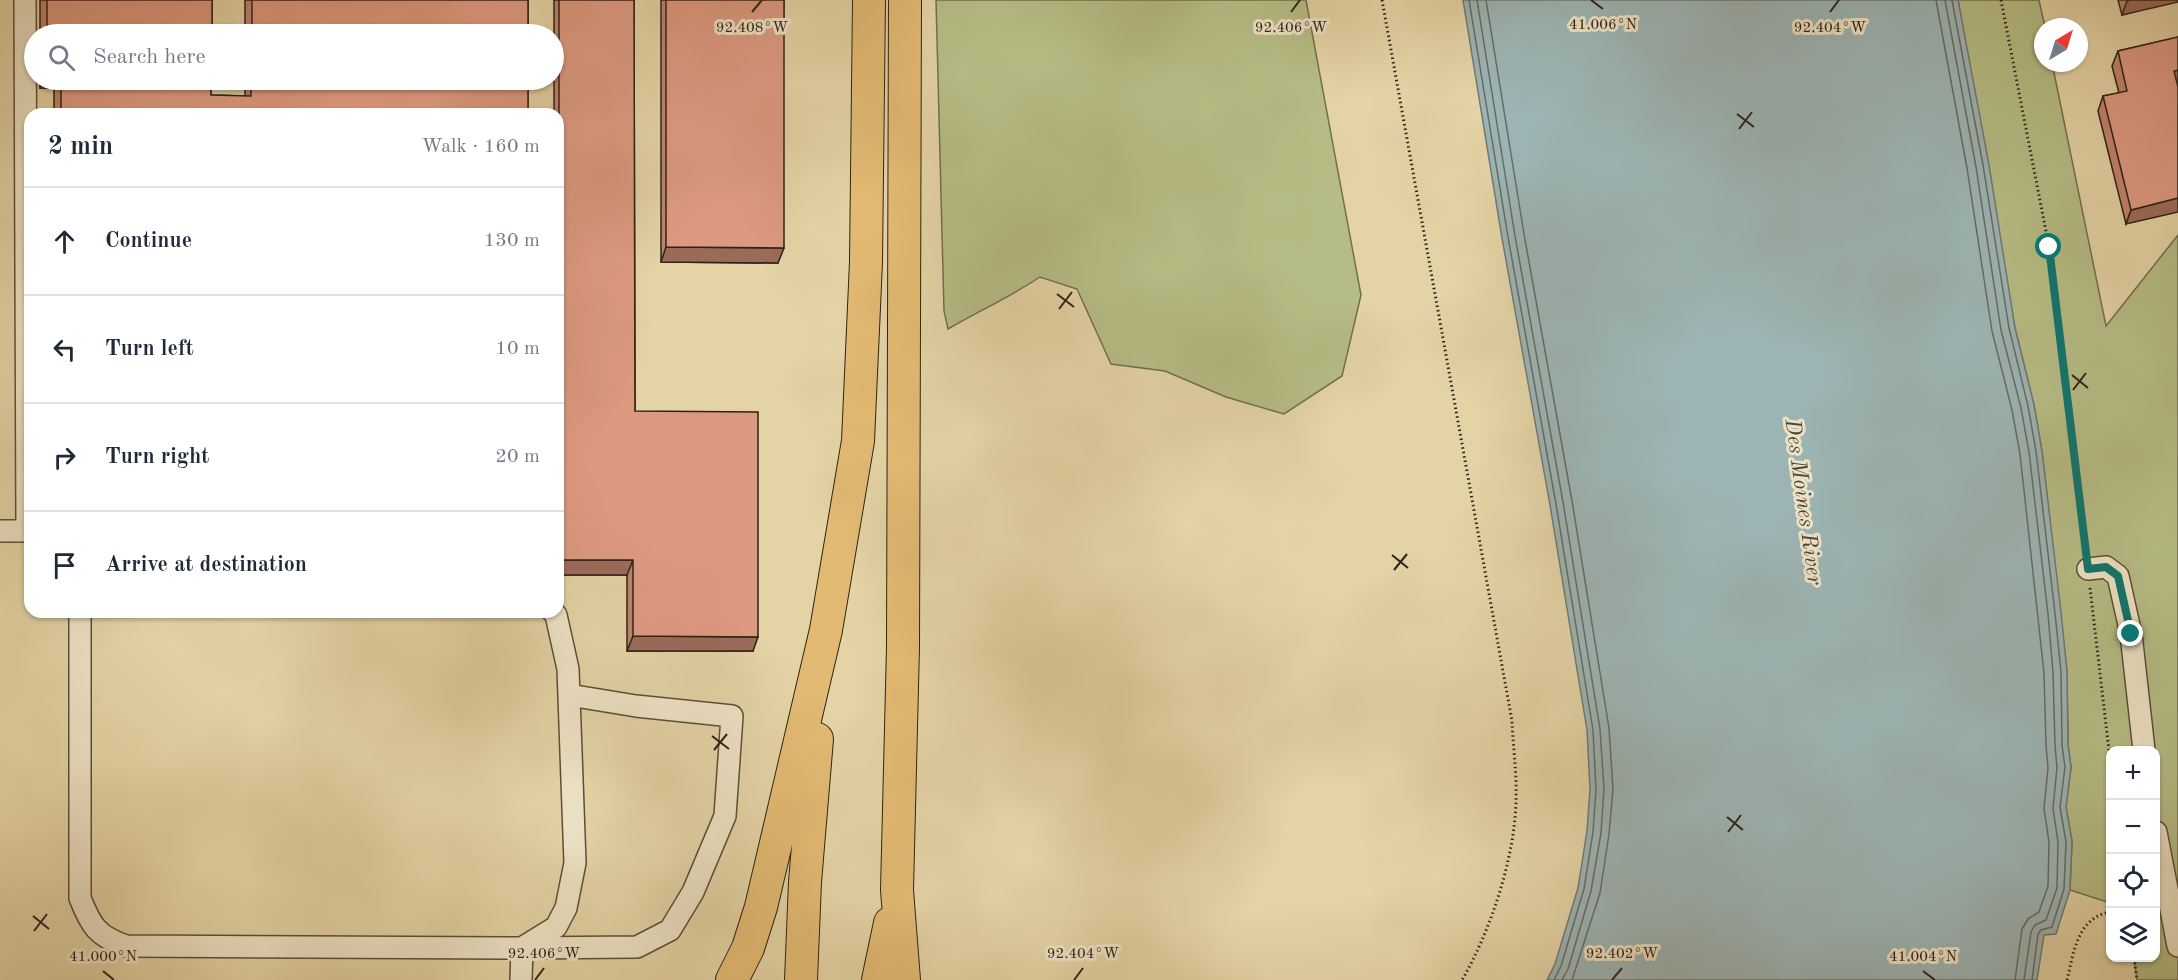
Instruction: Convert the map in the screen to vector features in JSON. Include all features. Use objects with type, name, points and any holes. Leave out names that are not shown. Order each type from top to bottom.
[{"type":"highway","points":[[732,980],[748,948],[761,907],[826,630],[858,441],[866,262],[869,0]]},
{"type":"highway","points":[[904,980],[897,890],[903,635],[905,0]]},
{"type":"highway","points":[[801,980],[805,882],[826,630]]},
{"type":"highway","points":[[878,980],[897,890]]},
{"type":"lane","points":[[25,0],[25,24]]},
{"type":"lane","points":[[26,90],[26,108]]},
{"type":"lane","points":[[0,531],[24,531]]},
{"type":"lane","points":[[2088,569],[2106,567],[2118,576],[2131,634],[2144,746]]},
{"type":"lane","points":[[81,618],[80,898],[91,925],[108,940],[126,946],[522,948],[637,946],[670,930],[693,892],[725,816],[732,716],[636,706],[569,695]]},
{"type":"lane","points":[[522,948],[556,927],[566,908],[575,863],[568,669],[557,618]]},
{"type":"lane","points":[[2160,853],[2178,946]]},
{"type":"lane","points":[[521,980],[522,948]]},
{"type":"path","points":[[1382,0],[1512,721],[1516,800],[1506,874],[1475,958],[1462,980]]},
{"type":"path","points":[[2001,0],[2049,247],[2108,746]]},
{"type":"path","points":[[2067,980],[2078,937],[2088,922],[2106,913]]},
{"type":"path","points":[[2135,962],[2137,980]]},
{"type":"green space","points":[[936,0],[1306,0],[1361,295],[1342,376],[1284,414],[1226,397],[1165,371],[1111,364],[1077,289],[1040,277],[948,329],[944,311]]},
{"type":"green space","points":[[1958,0],[2039,0],[2043,18],[2034,18],[2034,72],[2054,72],[2106,326],[2178,235],[2178,980],[2137,980],[2135,962],[2160,962],[2160,746],[2106,746],[2106,902],[2070,890],[2072,841],[2066,807],[2071,767],[2068,745],[2067,672],[2042,451],[2034,405],[2015,328]]},
{"type":"water","name":"Des Moines River","points":[[1463,0],[1958,0],[1989,165],[2015,328],[2034,405],[2042,451],[2067,672],[2068,745],[2071,767],[2066,807],[2072,841],[2070,890],[2056,934],[2044,935],[2037,980],[1547,980],[1555,964],[1578,888],[1587,831],[1590,789],[1587,730]]},
{"type":"building","points":[[47,0],[212,0],[212,24],[47,24]]},
{"type":"building","points":[[252,0],[528,0],[528,24],[252,24]]},
{"type":"building","points":[[559,0],[634,0],[635,411],[758,412],[758,637],[633,636],[633,560],[564,560],[564,108],[559,108],[559,90],[564,90],[564,24],[559,24]]},
{"type":"building","points":[[666,0],[784,0],[784,248],[666,247]]},
{"type":"building","points":[[2178,37],[2178,70],[2174,71],[2178,87],[2178,198],[2131,210],[2103,96],[2127,91],[2118,51]]},
{"type":"building","points":[[61,90],[211,90],[211,95],[251,96],[251,90],[528,90],[528,108],[61,108]]},
{"type":"route","points":[[2049,247],[2088,569],[2106,567],[2118,576],[2131,634]]}]
